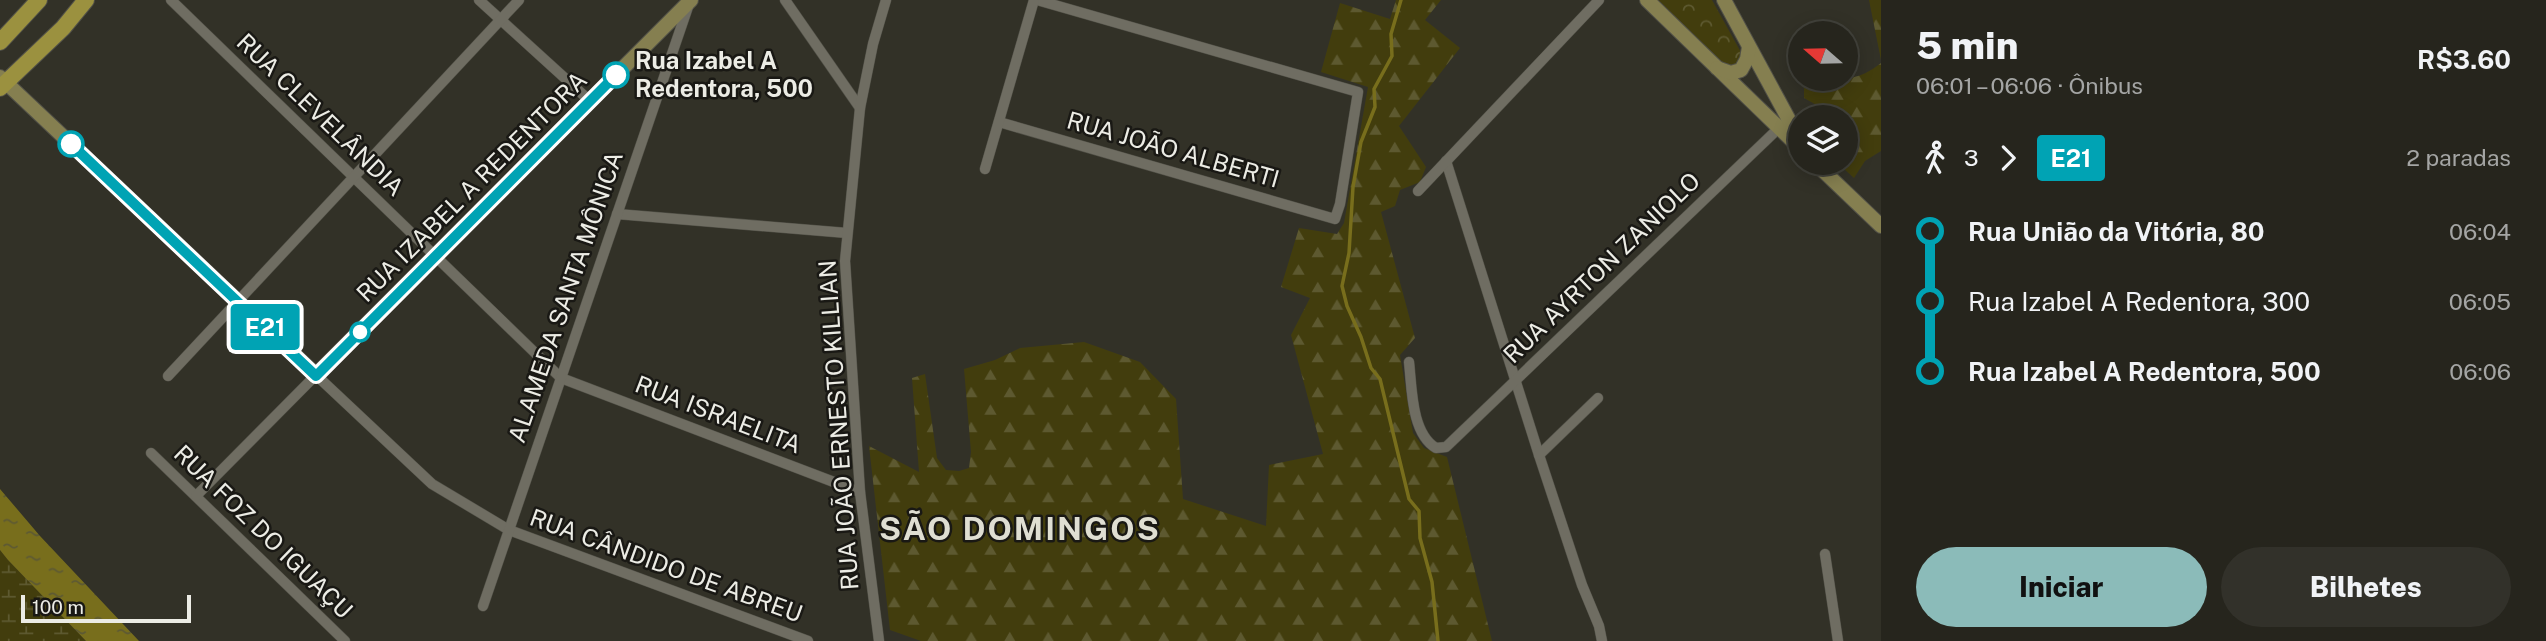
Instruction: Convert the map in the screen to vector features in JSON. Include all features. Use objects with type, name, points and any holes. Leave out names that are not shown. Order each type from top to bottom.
[{"type":"main road","points":[[0,42],[39,0]]},
{"type":"main road","points":[[1647,0],[1740,90],[1788,127]]},
{"type":"main road","points":[[1724,0],[1763,72],[1788,129]]},
{"type":"main road","name":"RUA IZABEL A REDENTORA","points":[[316,376],[691,1]]},
{"type":"main road","points":[[85,2],[40,51],[2,83],[316,376]]},
{"type":"main road","points":[[1716,68],[1731,73],[1741,70],[1749,47]]},
{"type":"main road","points":[[1740,90],[1745,74],[1763,72]]},
{"type":"main road","points":[[1828,175],[1881,226]]},
{"type":"street","name":"RUA CLEVELÂNDIA","points":[[171,0],[561,377]]},
{"type":"street","points":[[479,0],[590,101]]},
{"type":"street","points":[[168,376],[519,0]]},
{"type":"street","points":[[785,0],[860,108]]},
{"type":"street","name":"RUA JOÃO ERNESTO KILLIAN","points":[[879,641],[860,492],[846,289],[847,233],[860,108],[886,0]]},
{"type":"street","points":[[985,169],[1035,0]]},
{"type":"street","name":"RUA JOÃO ALBERTI","points":[[999,122],[1335,219],[1342,197],[1358,92],[1035,0]]},
{"type":"street","points":[[1419,191],[1599,0]]},
{"type":"street","name":"ALAMEDA SANTA MÔNICA","points":[[483,606],[691,1]]},
{"type":"street","name":"RUA AYRTON ZANIOLO","points":[[1409,362],[1414,407],[1423,436],[1436,448],[1446,447],[1784,123]]},
{"type":"street","points":[[1446,161],[1539,455],[1602,641]]},
{"type":"street","points":[[617,214],[847,233]]},
{"type":"street","name":"RUA IZABEL A REDENTORA","points":[[196,496],[316,376]]},
{"type":"street","name":"RUA CÂNDIDO DE ABREU","points":[[316,376],[432,484],[509,530],[808,641]]},
{"type":"street","name":"RUA ISRAELITA","points":[[561,377],[860,492]]},
{"type":"street","points":[[1539,455],[1598,398]]},
{"type":"street","name":"RUA FOZ DO IGUAÇU","points":[[151,453],[345,641]]},
{"type":"street","points":[[1825,554],[1838,641]]},
{"type":"green space","points":[[1396,0],[1441,0],[1425,20],[1460,48],[1399,126],[1426,167],[1420,182],[1400,190],[1395,206],[1381,212],[1415,338],[1400,355],[1413,433],[1424,448],[1447,457],[1492,641],[921,641],[890,630],[869,446],[919,472],[912,378],[925,374],[937,458],[946,470],[959,471],[969,468],[971,452],[964,369],[995,360],[1020,348],[1084,342],[1140,362],[1176,399],[1183,499],[1266,526],[1269,465],[1323,454],[1291,335],[1310,298],[1281,287],[1299,228],[1337,234],[1344,223],[1368,87],[1321,72],[1340,3],[1390,19]]},
{"type":"green space","points":[[1656,0],[1712,0],[1743,56],[1739,66],[1727,67]]},
{"type":"green space","points":[[1869,0],[1881,0],[1881,60]]},
{"type":"green space","points":[[1881,63],[1881,151],[1865,161],[1858,172],[1858,105],[1817,105],[1804,98],[1804,91],[1858,91],[1858,75]]},
{"type":"green space","points":[[0,550],[8,560],[86,641],[0,641]]},
{"type":"water","points":[[0,489],[40,536],[139,641],[86,641],[8,560],[0,550]]},
{"type":"waterway","points":[[1401,0],[1391,34],[1392,56],[1374,89],[1375,107],[1361,142],[1353,187],[1349,253],[1342,286],[1371,368],[1380,379],[1409,499],[1419,511],[1420,538],[1432,582],[1438,641]]},
{"type":"bus line","name":"E21","points":[[71,144],[316,376],[616,75]]},
{"type":"place","name":"Rua Izabel A Redentora, 500","points":[[616,75]]},
{"type":"district","name":"SÃO DOMINGOS","points":[[1020,529]]}]
